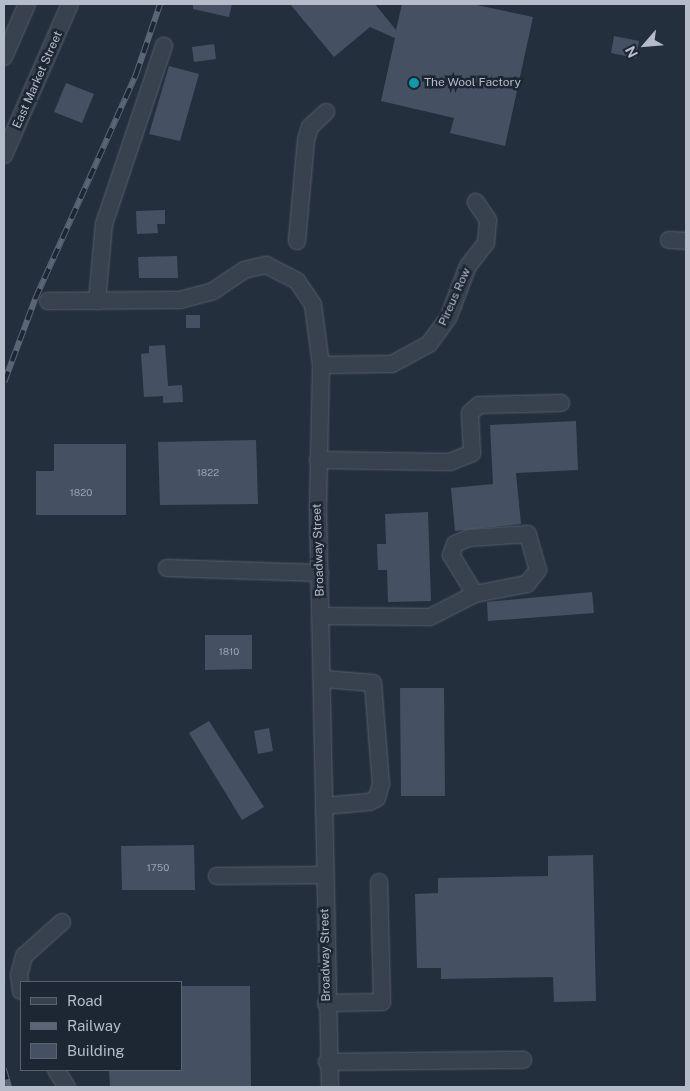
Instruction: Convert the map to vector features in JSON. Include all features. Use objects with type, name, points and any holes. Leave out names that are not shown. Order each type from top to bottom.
[{"type":"street","points":[[4,57],[27,4]]},
{"type":"street","name":"East Market Street","points":[[4,155],[70,4]]},
{"type":"street","points":[[97,301],[104,224],[164,46]]},
{"type":"street","points":[[297,242],[306,140],[310,127],[326,112]]},
{"type":"street","name":"Pireus Row","points":[[321,365],[392,364],[429,344],[448,316],[468,266],[486,243],[488,220],[476,202]]},
{"type":"street","points":[[669,240],[686,241]]},
{"type":"street","name":"Broadway Street","points":[[48,300],[97,301],[195,297],[244,270],[276,267],[298,281],[313,305],[321,365],[318,460],[324,679],[327,1062],[330,1087]]},
{"type":"street","points":[[318,460],[450,462],[472,453],[470,413],[479,405],[561,403]]},
{"type":"street","points":[[321,616],[430,617],[475,594],[527,584],[538,570],[528,534],[487,536],[454,544],[451,555],[475,594]]},
{"type":"street","points":[[167,568],[320,572]]},
{"type":"street","points":[[324,679],[373,683],[381,784],[377,798],[370,802],[324,806]]},
{"type":"street","points":[[217,876],[325,875]]},
{"type":"street","points":[[326,1003],[382,1002],[379,882]]},
{"type":"street","points":[[20,983],[19,975],[24,956],[62,922]]},
{"type":"street","points":[[327,1062],[523,1060]]},
{"type":"street","points":[[57,1071],[67,1087]]},
{"type":"building","points":[[193,4],[232,4],[229,17],[193,9]]},
{"type":"building","name":"The Wool Factory","points":[[290,4],[375,4],[396,30],[402,4],[472,4],[533,17],[505,146],[450,133],[454,118],[381,101],[395,38],[370,27],[334,57]]},
{"type":"building","points":[[614,36],[639,41],[636,58],[611,53]]},
{"type":"building","points":[[214,44],[216,59],[194,62],[192,47]]},
{"type":"building","points":[[169,66],[199,74],[180,141],[149,134]]},
{"type":"building","points":[[66,83],[94,94],[82,123],[54,112]]},
{"type":"building","points":[[165,210],[165,224],[157,224],[158,233],[137,234],[136,211]]},
{"type":"building","points":[[177,256],[178,278],[139,278],[138,257]]},
{"type":"building","points":[[186,315],[200,315],[200,328],[186,328]]},
{"type":"building","points":[[165,345],[168,386],[182,385],[183,402],[163,403],[163,396],[144,397],[141,354],[149,353],[149,346]]},
{"type":"building","points":[[576,421],[578,470],[516,473],[521,524],[455,531],[451,488],[493,484],[490,425]]},
{"type":"building","points":[[256,440],[258,504],[160,505],[158,442]]},
{"type":"building","points":[[54,444],[126,444],[126,515],[36,515],[36,471],[54,471]]},
{"type":"building","points":[[428,512],[431,601],[388,602],[387,570],[378,570],[377,544],[386,544],[385,514]]},
{"type":"building","points":[[592,592],[594,613],[488,621],[487,602]]},
{"type":"building","points":[[205,635],[252,635],[252,669],[205,670]]},
{"type":"building","points":[[400,688],[444,688],[445,796],[401,796]]},
{"type":"building","points":[[209,721],[264,807],[242,820],[189,733]]},
{"type":"building","points":[[269,728],[273,751],[258,754],[254,731]]},
{"type":"building","points":[[194,845],[195,890],[122,890],[121,846]]},
{"type":"building","points":[[593,855],[596,1001],[554,1002],[553,977],[441,979],[441,968],[417,968],[415,894],[438,893],[438,878],[548,876],[548,856]]},
{"type":"building","points":[[182,986],[250,986],[251,1087],[110,1087],[109,1071],[182,1071]]},
{"type":"railway","points":[[4,382],[35,299],[136,74],[160,4]]},
{"type":"railway","points":[[4,1069],[9,1087]]},
{"type":"place","name":"The Wool Factory","points":[[414,83]]}]
